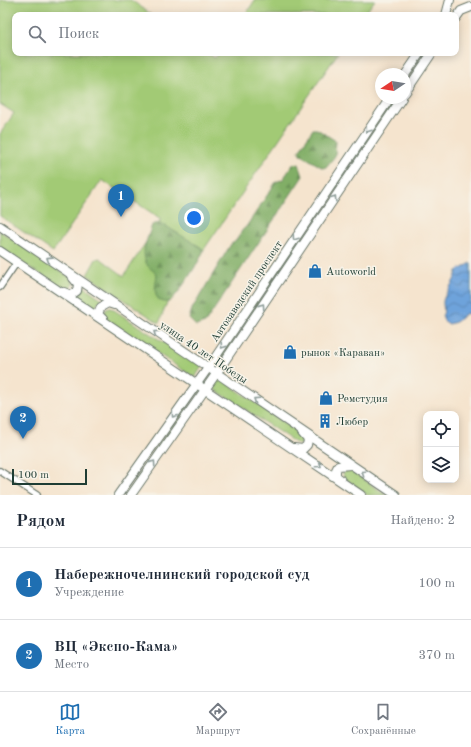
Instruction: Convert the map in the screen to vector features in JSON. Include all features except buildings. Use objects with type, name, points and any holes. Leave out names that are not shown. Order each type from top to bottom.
[{"type":"street","points":[[447,12],[450,0]]},
{"type":"street","points":[[459,14],[461,11],[471,7]]},
{"type":"street","points":[[410,68],[418,56]]},
{"type":"street","points":[[411,84],[430,56]]},
{"type":"street","name":"Автозаводский проспект","points":[[118,495],[208,368],[386,104]]},
{"type":"street","name":"Автозаводский проспект","points":[[131,495],[216,374],[398,104]]},
{"type":"street","points":[[377,118],[382,116],[384,123]]},
{"type":"street","name":"улица 40 лет Победы","points":[[0,226],[396,495]]},
{"type":"street","points":[[0,250],[361,495]]},
{"type":"street","points":[[0,287],[17,262]]},
{"type":"street","points":[[56,288],[71,295],[77,291],[78,284],[67,272]]},
{"type":"street","points":[[106,322],[98,314],[101,307],[108,302],[117,306]]},
{"type":"street","points":[[290,446],[303,449],[307,445],[308,440],[301,431]]},
{"type":"street","points":[[345,484],[336,476],[336,470],[338,466],[352,465]]},
{"type":"street","points":[[0,471],[37,495]]},
{"type":"green space","points":[[0,0],[131,0],[148,12],[12,12],[12,56],[212,56],[215,58],[217,56],[336,56],[166,305],[159,323],[87,275],[96,259],[100,258],[124,276],[161,219],[102,180],[53,252],[0,216],[0,134],[14,113],[0,104]]},
{"type":"green space","points":[[255,0],[375,0],[366,12],[247,12]]},
{"type":"green space","points":[[391,104],[394,104],[215,367],[213,366]]},
{"type":"green space","points":[[313,129],[317,129],[336,141],[335,156],[326,167],[323,168],[300,154],[299,151]]},
{"type":"green space","points":[[294,163],[299,164],[303,176],[205,323],[196,326],[189,319],[192,309],[231,244],[236,241],[276,182],[283,179]]},
{"type":"green space","points":[[159,222],[202,248],[203,252],[183,286],[170,301],[167,302],[161,301],[156,296],[155,289],[157,275],[148,266],[144,256],[145,246],[152,225]]},
{"type":"green space","points":[[0,231],[71,278],[73,284],[72,287],[64,289],[0,249]]},
{"type":"green space","points":[[82,285],[102,299],[96,306],[95,312],[74,297],[81,292]]},
{"type":"green space","points":[[107,308],[111,308],[202,366],[195,378],[107,320],[104,313]]},
{"type":"green space","points":[[218,377],[301,434],[305,441],[299,445],[211,387]]},
{"type":"green space","points":[[197,389],[199,390],[128,495],[125,495]]},
{"type":"green space","points":[[349,469],[386,495],[367,495],[344,478],[343,473]]},
{"type":"water","points":[[471,263],[471,317],[467,313],[456,322],[449,324],[444,321],[442,316],[444,312],[444,298],[455,278],[457,271]]},
{"type":"place","name":"Набережночелнинский городской суд","points":[[121,217]]},
{"type":"place","name":"Autoworld","points":[[315,271]]},
{"type":"place","name":"рынок «Караван»","points":[[290,352]]},
{"type":"place","name":"Ремстудия","points":[[326,398]]},
{"type":"place","name":"Любер","points":[[325,421]]},
{"type":"place","name":"ВЦ «Экспо-Кама»","points":[[23,439]]}]
